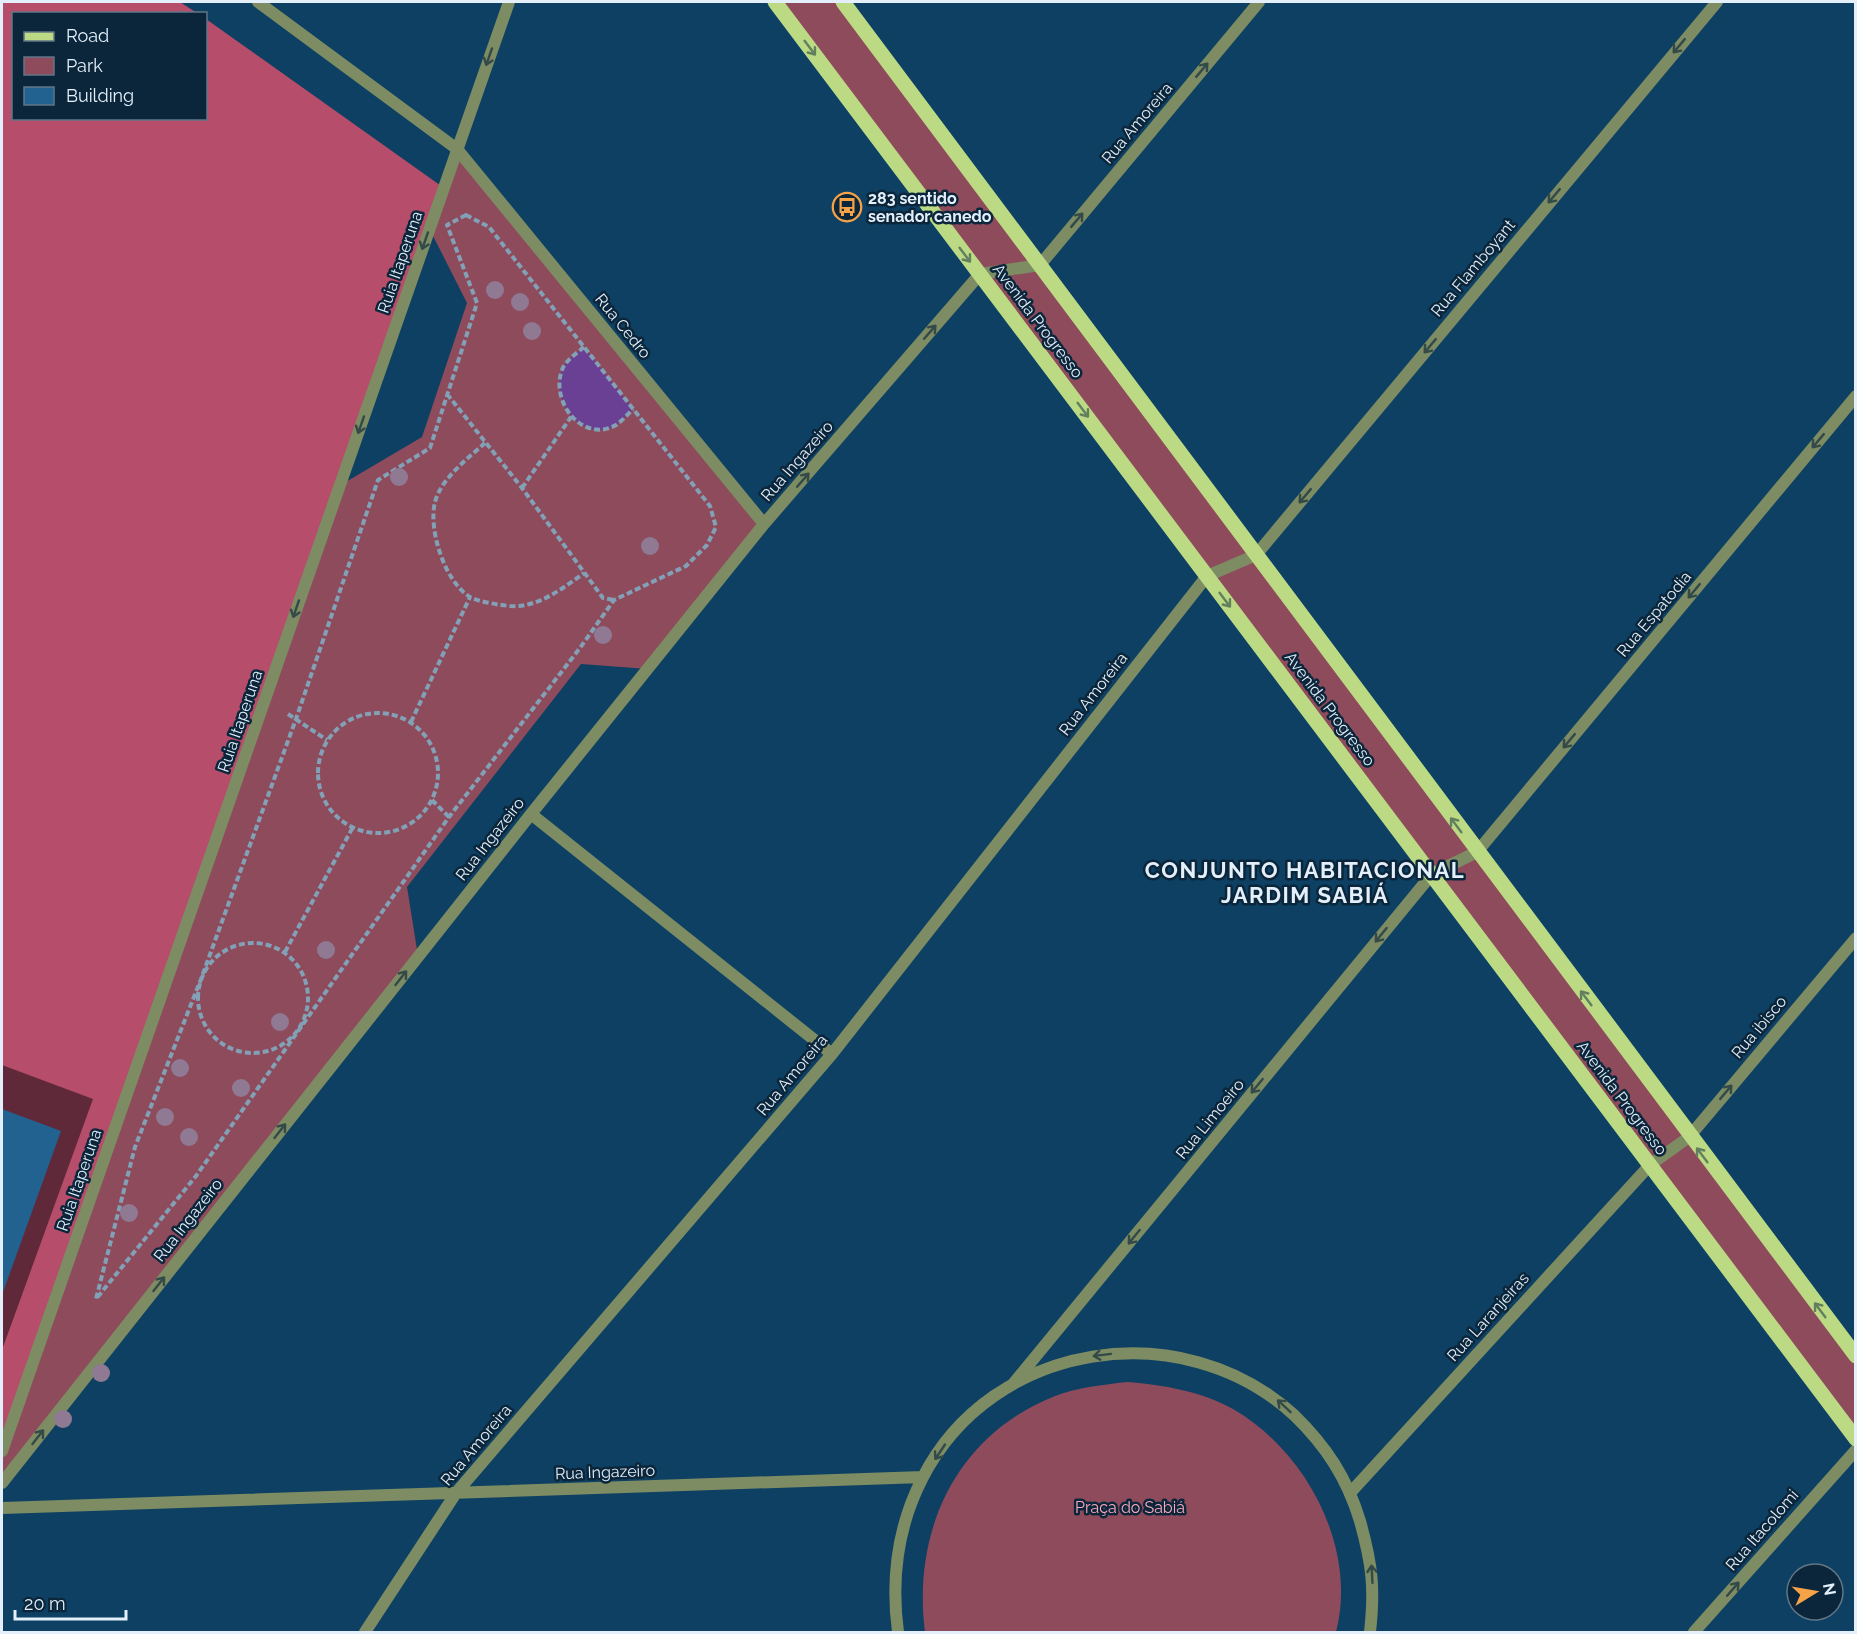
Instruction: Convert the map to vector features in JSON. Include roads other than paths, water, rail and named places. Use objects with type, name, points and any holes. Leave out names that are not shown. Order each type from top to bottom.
[{"type":"main road","name":"Avenida Progresso","points":[[775,2],[1856,1439]]},
{"type":"main road","name":"Avenida Progresso","points":[[843,2],[1689,1137],[1856,1356]]},
{"type":"street","name":"Rua Cedro","points":[[258,2],[457,149],[764,524]]},
{"type":"street","name":"Ruia Itaperuna","points":[[2,1451],[509,2]]},
{"type":"street","name":"Rua Amoreira","points":[[1040,265],[1259,2]]},
{"type":"street","name":"Rua Flamboyant","points":[[1256,555],[1717,2]]},
{"type":"street","points":[[980,274],[1040,265]]},
{"type":"street","name":"Rua Ingazeiro","points":[[2,1483],[531,814],[764,524],[980,274]]},
{"type":"street","name":"Rua Espatodia","points":[[1477,852],[1854,401]]},
{"type":"street","name":"Rua Amoreira","points":[[365,1632],[456,1493],[832,1054],[1207,576],[1256,555]]},
{"type":"street","points":[[531,814],[832,1054]]},
{"type":"street","points":[[1432,874],[1477,852]]},
{"type":"street","name":"Rua Limoeiro","points":[[1013,1384],[1432,874]]},
{"type":"street","name":"Rua ibisco","points":[[1650,1165],[1689,1137],[1856,938]]},
{"type":"street","name":"Rua Laranjeiras","points":[[1351,1492],[1650,1165]]},
{"type":"street","points":[[898,1632],[894,1598],[897,1555],[906,1515],[923,1477],[946,1443],[974,1413],[1013,1384],[1074,1359],[1101,1354],[1139,1352],[1161,1354],[1212,1365],[1245,1380],[1276,1400],[1315,1435],[1335,1462],[1351,1492],[1372,1565],[1373,1607],[1370,1632]]},
{"type":"street","name":"Rua Itacolomi","points":[[1694,1632],[1856,1450]]},
{"type":"street","name":"Rua Ingazeiro","points":[[2,1508],[923,1477]]},
{"type":"place","name":"283 sentido senador canedo","points":[[847,207]]},
{"type":"district","name":"CONJUNTO HABITACIONAL JARDIM SABIÁ","points":[[1305,882]]},
{"type":"park label","name":"Praça do Sabiá","points":[[1130,1507]]}]
